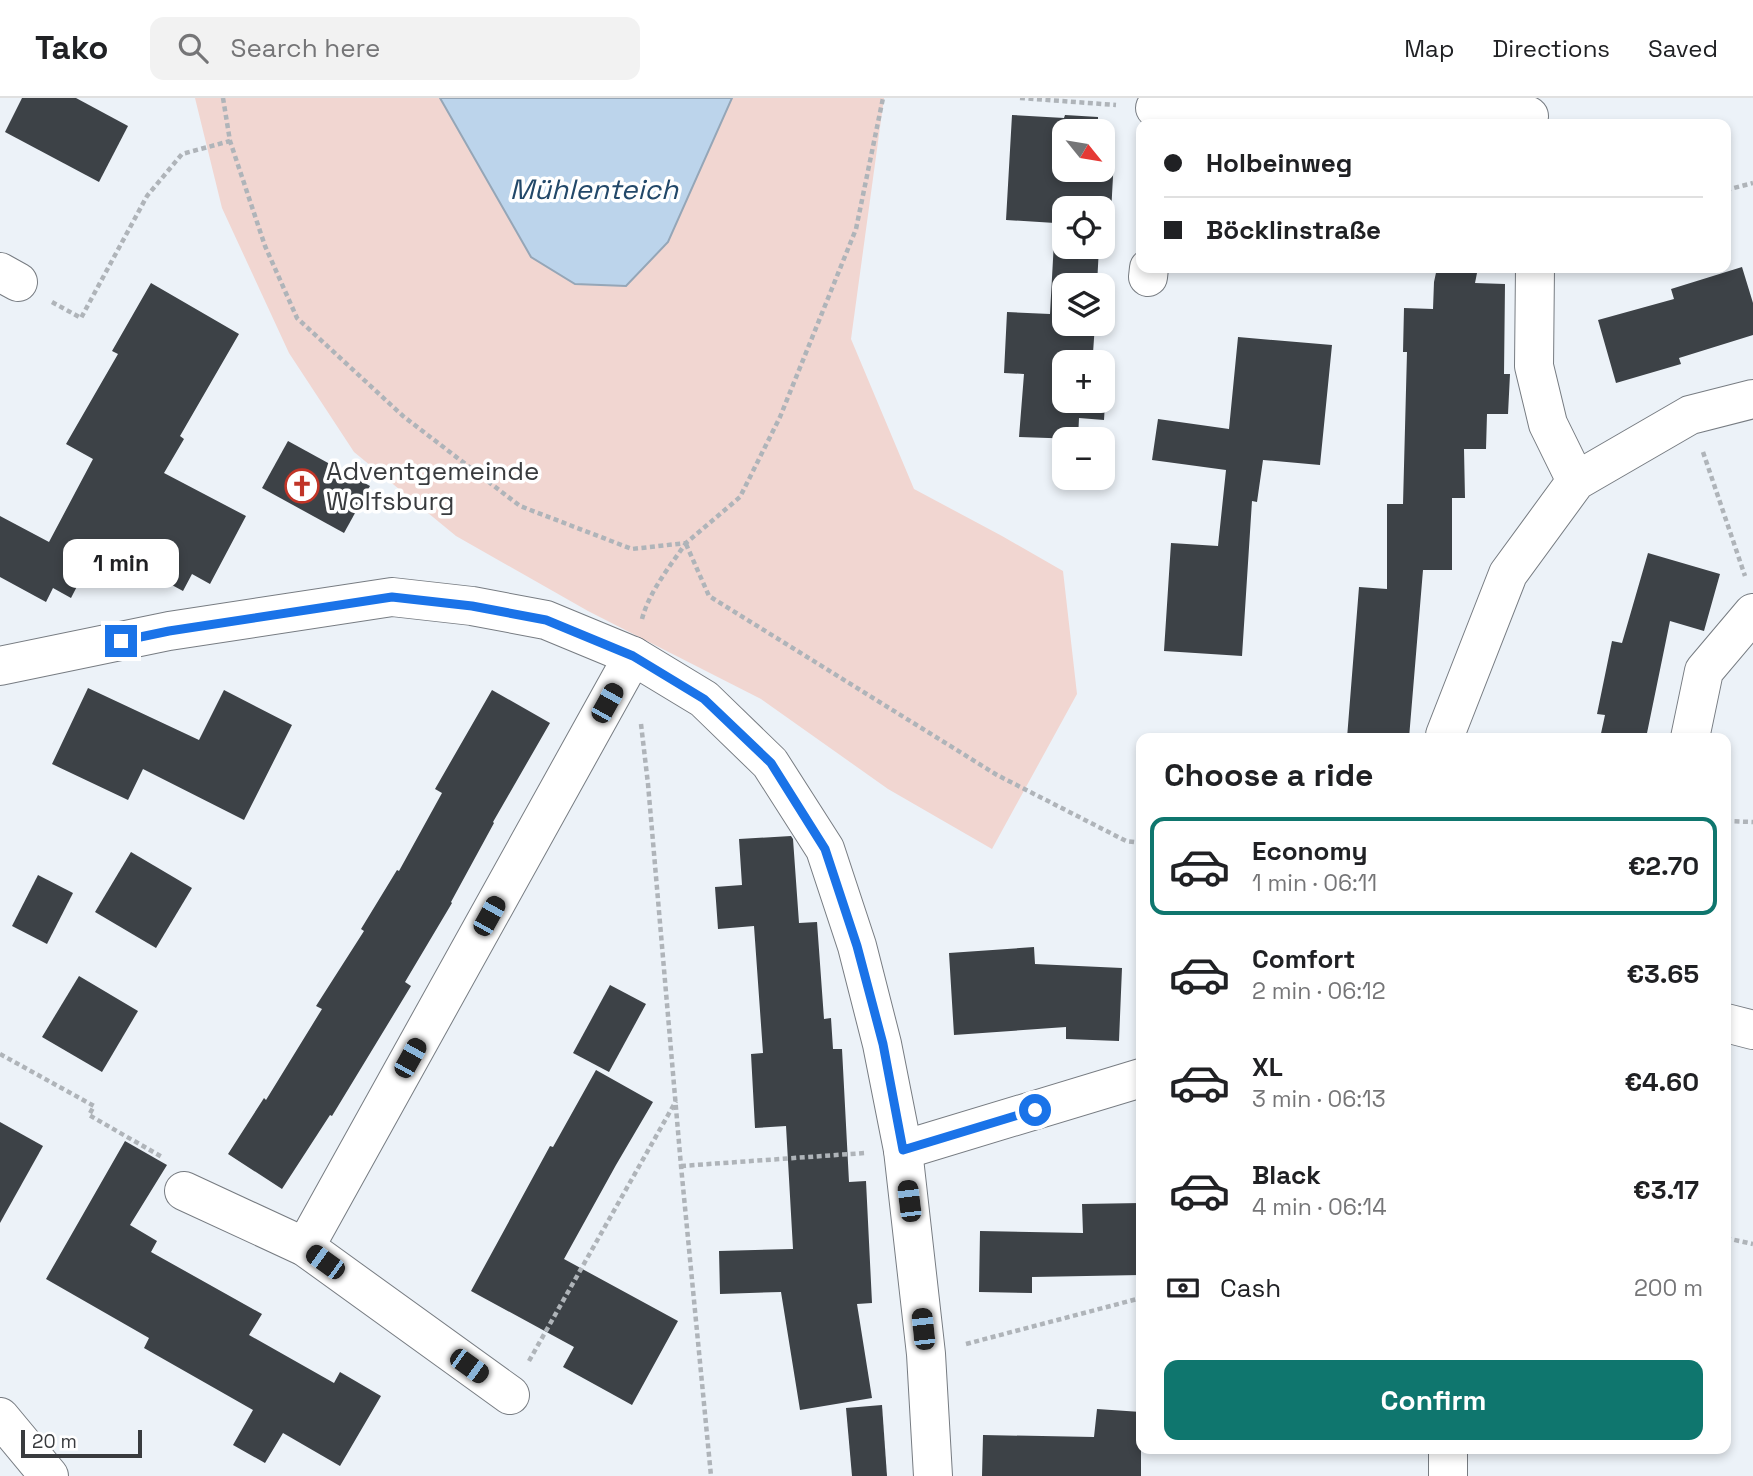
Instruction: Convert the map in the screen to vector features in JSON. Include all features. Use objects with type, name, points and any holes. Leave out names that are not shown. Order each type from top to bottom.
[{"type":"street","points":[[1156,110],[1456,109],[1531,113]]},
{"type":"street","points":[[1535,273],[1534,366],[1548,424],[1576,481]]},
{"type":"street","points":[[1446,733],[1508,574],[1576,481],[1690,415],[1753,400]]},
{"type":"street","points":[[0,666],[169,631],[392,597],[472,606],[546,620],[633,656],[704,699],[771,763],[825,849],[857,946],[883,1044],[903,1150],[926,1354],[933,1476]]},
{"type":"street","points":[[1691,733],[1704,671],[1751,599]]},
{"type":"street","points":[[305,1247],[633,656]]},
{"type":"street","points":[[1731,1024],[1753,1030]]},
{"type":"street","points":[[903,1150],[1136,1080]]},
{"type":"street","points":[[184,1191],[305,1247],[510,1395]]},
{"type":"street","points":[[0,1417],[49,1476]]},
{"type":"street","points":[[1448,1454],[1448,1476]]},
{"type":"path","points":[[223,98],[230,141],[265,246],[297,318],[403,416],[520,506],[632,549],[686,543]]},
{"type":"path","points":[[633,656],[645,608],[668,569],[686,543],[740,497],[780,417],[856,229],[883,98]]},
{"type":"path","points":[[1020,98],[1156,110]]},
{"type":"path","points":[[9,277],[81,318],[147,196],[183,154],[230,141]]},
{"type":"path","points":[[1731,189],[1753,183]]},
{"type":"path","points":[[1690,415],[1751,599]]},
{"type":"path","points":[[686,543],[709,596],[996,775],[1126,841],[1136,842]]},
{"type":"path","points":[[641,720],[711,1476]]},
{"type":"path","points":[[1731,821],[1753,822]]},
{"type":"path","points":[[0,1054],[94,1106],[89,1115],[193,1175],[184,1191]]},
{"type":"path","points":[[510,1395],[676,1100]]},
{"type":"path","points":[[681,1166],[903,1150]]},
{"type":"path","points":[[1731,1239],[1753,1244]]},
{"type":"path","points":[[926,1354],[1136,1299]]},
{"type":"shaded area","points":[[195,98],[884,98],[851,339],[914,489],[1063,571],[1077,694],[992,849],[888,789],[761,699],[588,611],[456,536],[354,452],[289,353],[222,208]]},
{"type":"water","name":"Mühlenteich","points":[[440,98],[732,98],[668,242],[626,286],[575,284],[531,257]]},
{"type":"building","points":[[22,98],[76,98],[128,126],[99,182],[5,132]]},
{"type":"building","points":[[1012,115],[1098,117],[1052,119],[1052,182],[1113,182],[1112,196],[1052,196],[1052,223],[1006,220]]},
{"type":"building","points":[[1053,259],[1098,259],[1098,273],[1052,273]]},
{"type":"building","points":[[1742,267],[1753,303],[1753,335],[1679,358],[1681,364],[1616,383],[1598,320],[1674,299],[1671,289],[1723,273],[1731,273],[1731,270]]},
{"type":"building","points":[[1436,273],[1477,273],[1475,283],[1505,284],[1504,374],[1510,374],[1508,414],[1487,414],[1486,449],[1464,449],[1465,498],[1452,498],[1452,570],[1423,570],[1409,733],[1347,733],[1359,587],[1387,589],[1387,504],[1403,504],[1407,352],[1403,352],[1404,308],[1433,309]]},
{"type":"building","points":[[1052,278],[1052,336],[1094,336],[1093,350],[1052,350],[1052,413],[1104,413],[1104,420],[1079,418],[1079,427],[1052,427],[1052,438],[1019,437],[1024,374],[1004,373],[1007,312],[1050,314]]},
{"type":"building","points":[[151,283],[239,334],[180,436],[184,439],[164,473],[246,516],[210,584],[192,574],[183,591],[133,564],[122,585],[87,567],[71,598],[53,588],[46,602],[0,577],[0,516],[49,542],[93,459],[66,444],[118,354],[112,351]]},
{"type":"building","points":[[1238,337],[1332,345],[1320,465],[1263,460],[1257,502],[1252,501],[1242,656],[1164,651],[1171,543],[1218,546],[1226,470],[1152,460],[1158,419],[1229,429]]},
{"type":"building","points":[[288,441],[370,486],[344,533],[262,488]]},
{"type":"building","points":[[1648,553],[1720,574],[1704,631],[1670,621],[1647,733],[1601,733],[1605,715],[1597,714],[1612,641],[1622,643]]},
{"type":"building","points":[[88,688],[199,740],[224,690],[292,725],[244,820],[143,769],[128,800],[52,764]]},
{"type":"building","points":[[492,690],[550,723],[493,822],[452,903],[405,982],[411,986],[332,1116],[330,1115],[282,1189],[228,1154],[264,1098],[266,1100],[322,1009],[316,1006],[364,931],[361,929],[397,870],[399,871],[442,793],[435,789]]},
{"type":"building","points":[[791,836],[799,923],[817,922],[824,1019],[831,1018],[833,1049],[842,1049],[849,1182],[866,1181],[872,1303],[857,1304],[872,1398],[800,1410],[781,1292],[720,1294],[719,1251],[793,1249],[786,1126],[755,1128],[751,1054],[763,1053],[754,926],[718,929],[715,887],[742,885],[739,839]]},
{"type":"building","points":[[131,852],[192,888],[156,948],[95,912]]},
{"type":"building","points":[[38,875],[73,893],[47,944],[12,926]]},
{"type":"building","points":[[1034,947],[1035,964],[1122,968],[1119,1041],[1066,1039],[1066,1027],[954,1035],[949,953]]},
{"type":"building","points":[[79,976],[138,1011],[102,1072],[42,1037]]},
{"type":"building","points":[[610,985],[646,1004],[609,1072],[573,1053]]},
{"type":"building","points":[[596,1070],[653,1102],[564,1259],[678,1321],[632,1405],[563,1367],[574,1347],[471,1291],[550,1146],[553,1147]]},
{"type":"building","points":[[0,1122],[43,1146],[0,1223]]},
{"type":"building","points":[[125,1141],[167,1165],[130,1225],[157,1241],[151,1252],[262,1314],[249,1335],[334,1383],[340,1372],[381,1396],[340,1466],[283,1433],[265,1463],[233,1445],[253,1410],[144,1348],[149,1338],[46,1279]]},
{"type":"building","points":[[1136,1203],[1136,1275],[1032,1277],[1032,1293],[979,1292],[980,1231],[1083,1233],[1082,1204]]},
{"type":"building","points":[[882,1405],[887,1476],[852,1476],[846,1408]]},
{"type":"building","points":[[1097,1409],[1136,1412],[1136,1454],[1141,1454],[1141,1476],[982,1476],[983,1435],[1094,1437]]},
{"type":"place","name":"Adventgemeinde Wolfsburg","points":[[302,486]]},
{"type":"route","points":[[121,641],[169,631],[392,597],[472,606],[546,620],[633,656],[704,699],[771,763],[825,849],[857,946],[883,1044],[903,1150],[1035,1110]]}]
